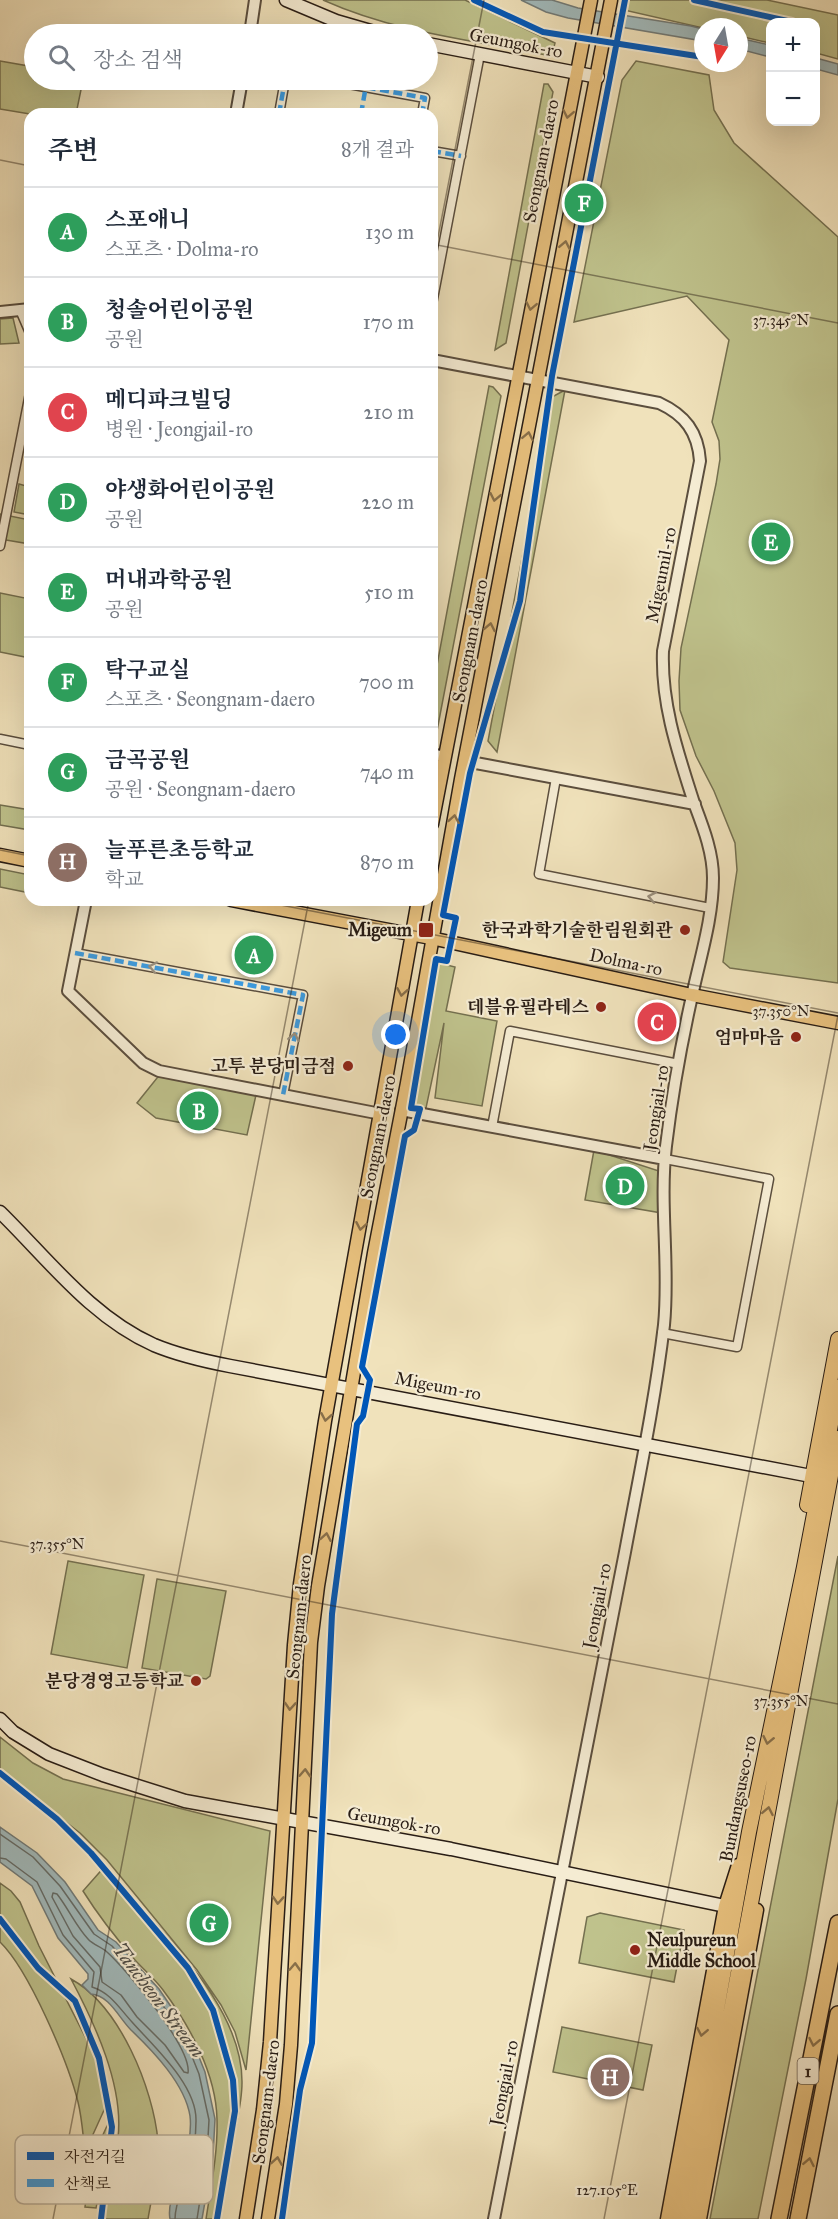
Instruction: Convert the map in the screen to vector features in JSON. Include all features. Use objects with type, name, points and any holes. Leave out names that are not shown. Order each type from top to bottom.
[{"type":"highway","points":[[809,1568],[803,1525],[838,1338]]},
{"type":"highway","name":"Bundangsuseo-ro","points":[[692,2219],[830,1457],[838,1387]]},
{"type":"highway","name":"Bundangsuseo-ro","points":[[830,1457],[838,1438]]},
{"type":"highway","points":[[809,1568],[828,1531],[838,1481]]},
{"type":"highway","name":"Bundangsuseo-ro","points":[[678,2219],[749,1832],[809,1568]]},
{"type":"highway","name":"1","points":[[779,2219],[838,1923]]},
{"type":"highway","name":"1","points":[[798,2219],[838,2014]]},
{"type":"main road","points":[[286,0],[346,24]]},
{"type":"main road","name":"Seongnam-daero","points":[[438,756],[518,376],[591,0]]},
{"type":"main road","name":"Seongnam-daero","points":[[438,906],[611,0]]},
{"type":"main road","name":"Geumgok-ro","points":[[438,46],[598,77]]},
{"type":"main road","points":[[0,855],[24,860]]},
{"type":"main road","name":"Dolma-ro","points":[[263,906],[432,938],[692,995],[838,1023]]},
{"type":"main road","name":"Seongnam-daero","points":[[246,2219],[263,2110],[268,2053],[294,1645],[300,1584],[332,1384],[417,906]]},
{"type":"main road","name":"Seongnam-daero","points":[[268,2219],[286,2104],[291,2045],[312,1631],[374,1253],[438,906]]},
{"type":"main road","name":"Migeum-ro","points":[[0,1212],[94,1306],[115,1322],[153,1344],[211,1362],[811,1476]]},
{"type":"main road","name":"Geumgok-ro","points":[[0,1719],[13,1732],[49,1754],[103,1775],[184,1801],[451,1849],[725,1906]]},
{"type":"main road","points":[[667,2219],[725,1906],[749,1832]]},
{"type":"main road","points":[[700,2219],[761,1886],[762,1841]]},
{"type":"street","points":[[251,24],[255,0]]},
{"type":"street","points":[[438,273],[480,54]]},
{"type":"street","points":[[237,108],[240,90]]},
{"type":"street","points":[[280,108],[283,90]]},
{"type":"street","points":[[382,90],[425,98],[423,108]]},
{"type":"street","points":[[438,152],[461,156]]},
{"type":"street","points":[[0,312],[24,310]]},
{"type":"street","name":"Migeumil-ro","points":[[438,361],[659,403],[680,415],[696,435],[700,460],[663,651],[662,669],[664,698],[671,731],[702,821],[713,877],[704,945],[692,995]]},
{"type":"street","points":[[0,546],[24,424]]},
{"type":"street","points":[[0,739],[24,744]]},
{"type":"street","points":[[465,760],[695,804]]},
{"type":"street","points":[[556,778],[539,874],[710,908]]},
{"type":"street","points":[[85,906],[68,991],[149,1067],[381,1114]]},
{"type":"street","points":[[75,953],[303,995],[283,1095]]},
{"type":"street","name":"Jeongjail-ro","points":[[494,2219],[645,1444],[662,1333],[665,1294],[663,1175],[679,1064],[692,995]]},
{"type":"street","points":[[492,1127],[510,1031],[679,1064]]},
{"type":"street","points":[[401,1110],[769,1179],[737,1347],[662,1333]]},
{"type":"green space","points":[[323,0],[465,0],[555,43],[553,51],[546,55],[438,34],[438,24],[391,24]]},
{"type":"green space","points":[[626,0],[767,0],[838,15],[838,59],[820,54],[820,18],[766,18],[766,42],[748,38],[748,18],[694,18],[694,26],[624,10]]},
{"type":"green space","points":[[0,61],[24,65],[24,90],[81,90],[77,108],[24,108],[24,113],[0,109]]},
{"type":"green space","points":[[636,61],[709,75],[714,110],[734,143],[838,237],[838,983],[730,968],[723,962],[737,870],[735,843],[714,791],[696,756],[680,710],[681,648],[720,459],[719,441],[712,422],[729,340],[687,296],[574,322],[622,80]]},
{"type":"green space","points":[[544,84],[548,84],[553,92],[506,343],[495,350]]},
{"type":"green space","points":[[13,318],[19,343],[0,344],[0,319]]},
{"type":"green space","points":[[489,386],[501,396],[438,726],[438,660]]},
{"type":"green space","points":[[565,390],[497,752],[488,741],[552,397]]},
{"type":"green space","points":[[19,484],[24,485],[24,514],[14,512]]},
{"type":"green space","points":[[0,514],[24,519],[24,543],[0,539]]},
{"type":"green space","points":[[0,593],[24,598],[24,657],[0,652]]},
{"type":"green space","points":[[0,805],[24,809],[24,829],[0,825]]},
{"type":"green space","points":[[0,869],[24,874],[24,892],[0,887]]},
{"type":"green space","points":[[439,963],[455,967],[446,1011],[497,1021],[482,1106],[435,1098],[444,1023],[426,1108],[414,1106]]},
{"type":"green space","points":[[160,1076],[256,1095],[247,1135],[156,1118],[137,1103]]},
{"type":"green space","points":[[594,1150],[662,1172],[662,1213],[585,1200]]},
{"type":"green space","points":[[838,1556],[838,1799],[806,1979],[758,2219],[710,2219]]},
{"type":"green space","points":[[68,1561],[144,1575],[127,1668],[51,1654]]},
{"type":"green space","points":[[157,1579],[226,1591],[210,1676],[206,1679],[142,1668]]},
{"type":"green space","points":[[0,1737],[33,1763],[63,1779],[270,1831],[246,2070],[235,2032],[221,2005],[197,1970],[107,1860],[80,1833],[0,1771]]},
{"type":"green space","points":[[106,1865],[192,1966],[212,1994],[228,2023],[238,2053],[242,2083],[219,2219],[206,2219],[208,2204],[213,2204],[217,2119],[212,2085],[200,2051],[183,2019],[160,1986],[114,1935],[83,1891]]},
{"type":"green space","points":[[0,1883],[20,1902],[39,1946],[97,2060],[105,2108],[93,2135],[83,2135],[78,2102],[66,2064],[35,1994],[11,1955],[0,1942]]},
{"type":"green space","points":[[600,1913],[684,1930],[674,1982],[579,1963],[587,1917]]},
{"type":"green space","points":[[71,1979],[105,2008],[119,2028],[141,2074],[149,2097],[157,2135],[118,2135],[117,2098],[112,2077],[89,2016]]},
{"type":"green space","points":[[562,2027],[652,2045],[643,2090],[553,2072]]},
{"type":"green space","points":[[112,2115],[107,2135],[103,2135]]},
{"type":"green space","points":[[85,2204],[97,2204],[96,2208],[85,2207]]},
{"type":"green space","points":[[102,2204],[151,2204],[148,2219],[97,2219]]},
{"type":"water","points":[[521,0],[552,0],[578,8],[691,26],[694,27],[694,39],[568,18],[546,12]]},
{"type":"water","points":[[748,40],[766,44],[766,56],[748,51]]},
{"type":"water","points":[[820,59],[838,64],[838,75],[820,70]]},
{"type":"water","name":"Tancheon Stream","points":[[0,1827],[37,1853],[65,1882],[98,1930],[116,1942],[159,1989],[195,2047],[205,2072],[215,2119],[213,2156],[213,2135],[190,2135],[190,2116],[187,2104],[175,2080],[108,2003],[103,1998],[91,1994],[82,1985],[88,1979],[88,1974],[58,1938],[32,1886],[0,1862]]},
{"type":"water","name":"Tancheon Stream","points":[[170,2204],[205,2204],[202,2219],[170,2219]]},
{"type":"marked path","points":[[280,108],[283,90]]},
{"type":"marked path","points":[[362,108],[365,90]]},
{"type":"marked path","points":[[381,90],[425,98],[423,108]]},
{"type":"marked path","points":[[438,152],[461,156]]},
{"type":"marked path","points":[[75,953],[303,995],[283,1095]]},
{"type":"cycle path","points":[[474,0],[543,32],[694,56]]},
{"type":"cycle path","points":[[282,2219],[300,2090],[312,2043],[332,1614],[357,1424],[363,1416],[370,1380],[362,1367],[405,1136],[414,1130],[420,1109],[411,1108],[436,959],[447,961],[456,918],[443,915],[470,773],[520,601],[552,376],[625,0]]},
{"type":"cycle path","points":[[694,0],[774,18]]},
{"type":"cycle path","points":[[0,1773],[57,1819],[91,1853],[188,1968],[213,2010],[233,2080],[235,2111],[217,2219]]},
{"type":"cycle path","points":[[0,1919],[38,1968],[75,2001],[99,2058],[112,2127],[111,2135]]},
{"type":"cycle path","points":[[101,2219],[103,2204]]},
{"type":"place","name":"탁구교실","points":[[584,203]]},
{"type":"place","name":"머내과학공원","points":[[771,542]]},
{"type":"place","name":"Migeum","points":[[426,930]]},
{"type":"place","name":"한국과학기술한림원회관","points":[[685,930]]},
{"type":"place","name":"스포애니","points":[[254,955]]},
{"type":"place","name":"데블유필라테스","points":[[601,1007]]},
{"type":"place","name":"메디파크빌딩","points":[[657,1022]]},
{"type":"place","name":"엄마마음","points":[[796,1037]]},
{"type":"place","name":"고투 분당미금점","points":[[348,1066]]},
{"type":"place","name":"청솔어린이공원","points":[[199,1111]]},
{"type":"place","name":"야생화어린이공원","points":[[625,1186]]},
{"type":"place","name":"분당경영고등학교","points":[[196,1681]]},
{"type":"place","name":"금곡공원","points":[[209,1923]]},
{"type":"place","name":"Neulpureun Middle School","points":[[635,1950]]},
{"type":"place","name":"늘푸른초등학교","points":[[610,2077]]}]
